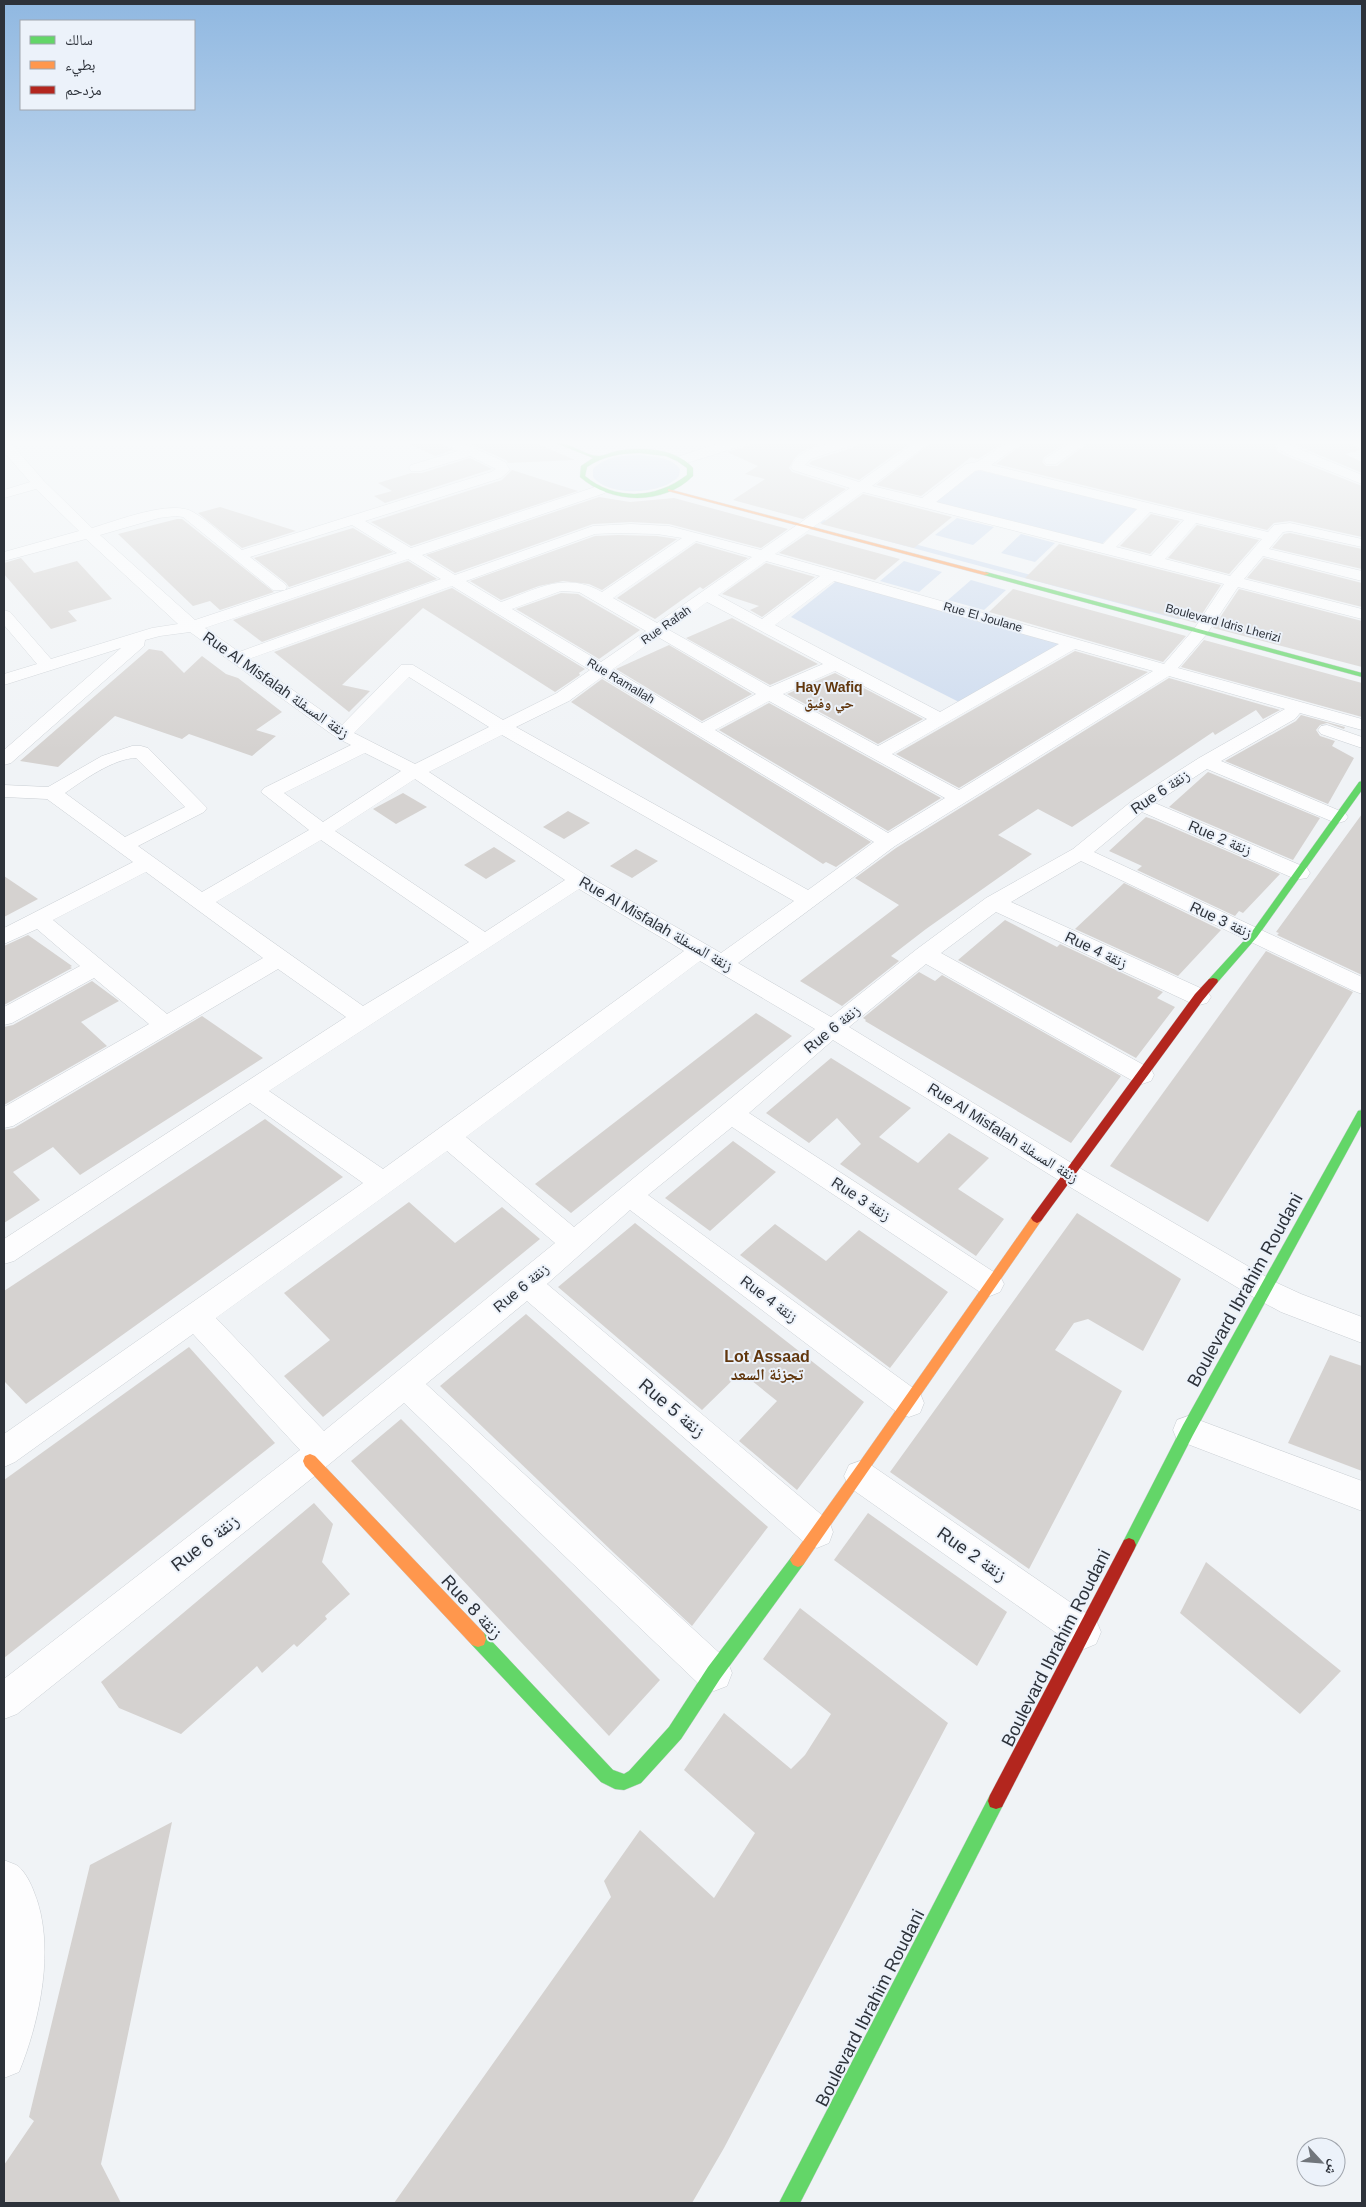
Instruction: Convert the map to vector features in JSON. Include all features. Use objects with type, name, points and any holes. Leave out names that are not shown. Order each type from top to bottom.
[{"type":"street","points":[[4,557],[50,544]]},
{"type":"street","name":"Rue Al Misfalah زنقة المسفلة","points":[[101,544],[186,623],[343,734],[415,771],[579,880],[832,1028],[1069,1174],[1265,1290],[1291,1303],[1362,1330]]},
{"type":"street","points":[[223,544],[279,587]]},
{"type":"street","points":[[238,556],[278,544]]},
{"type":"street","name":"Rue Ramallah","points":[[395,544],[888,842]]},
{"type":"street","points":[[4,680],[186,623],[421,544]]},
{"type":"street","points":[[186,623],[279,587],[425,544]]},
{"type":"street","name":"Rue El Joulane","points":[[237,658],[554,544]]},
{"type":"street","points":[[602,598],[682,544]]},
{"type":"street","name":"Rue El Joulane","points":[[722,544],[1168,669],[1293,711]]},
{"type":"street","name":"Rue Rafah","points":[[201,902],[322,831],[415,771],[563,697],[781,544]]},
{"type":"street","name":"Boulevard Idris Lherizi","points":[[882,544],[1208,621],[1362,675]]},
{"type":"street","points":[[1086,544],[1362,614]]},
{"type":"street","points":[[1106,549],[1111,544]]},
{"type":"street","points":[[1155,561],[1170,544]]},
{"type":"street","points":[[723,963],[888,842],[957,797],[1168,669],[1208,621],[1234,582],[1265,544]]},
{"type":"street","points":[[1259,551],[1362,576]]},
{"type":"street","points":[[763,626],[832,575]]},
{"type":"street","points":[[500,608],[566,586],[582,586],[769,694],[957,797]]},
{"type":"street","points":[[707,596],[940,719]]},
{"type":"street","points":[[4,614],[48,666]]},
{"type":"street","points":[[4,758],[152,633]]},
{"type":"street","points":[[878,754],[1074,643]]},
{"type":"street","points":[[702,730],[769,694],[836,664]]},
{"type":"street","points":[[343,734],[407,669],[502,727],[809,900]]},
{"type":"street","points":[[1293,711],[1362,725]]},
{"type":"street","points":[[1293,711],[1362,743]]},
{"type":"street","name":"Rue 6 زنقة","points":[[4,1701],[405,1384],[527,1284],[629,1195],[731,1114],[832,1028],[925,954],[994,903],[1080,853],[1140,804],[1206,762],[1293,711]]},
{"type":"street","points":[[366,745],[271,792],[322,831],[485,942]]},
{"type":"street","points":[[52,793],[75,776],[116,757],[134,750],[141,752],[196,808],[124,845]]},
{"type":"street","points":[[1206,762],[1338,817]]},
{"type":"street","points":[[405,1384],[714,1673],[860,1476],[990,1284],[1069,1174],[1199,997],[1254,935],[1362,784]]},
{"type":"street","points":[[4,791],[52,793],[279,959],[363,1017]]},
{"type":"street","name":"Rue 2 زنقة","points":[[1140,804],[1300,872]]},
{"type":"street","name":"Rue 3 زنقة","points":[[1080,853],[1362,986]]},
{"type":"street","points":[[4,937],[148,863]]},
{"type":"street","points":[[4,1253],[363,1017],[485,942],[579,880]]},
{"type":"street","name":"Rue 4 زنقة","points":[[994,903],[1199,997]]},
{"type":"street","points":[[38,919],[164,1024]]},
{"type":"street","points":[[8,1441],[196,1317],[448,1137],[700,950]]},
{"type":"street","points":[[925,954],[1142,1075]]},
{"type":"street","points":[[4,1119],[164,1024],[279,959]]},
{"type":"street","points":[[4,1017],[96,967]]},
{"type":"street","points":[[252,1091],[383,1183]]},
{"type":"street","name":"Rue 3 زنقة","points":[[731,1114],[990,1284]]},
{"type":"street","name":"Boulevard Ibrahim Roudani","points":[[789,2203],[1188,1430],[1362,1114]]},
{"type":"street","points":[[448,1137],[574,1243]]},
{"type":"street","name":"Rue 4 زنقة","points":[[629,1195],[909,1403]]},
{"type":"street","name":"Rue 5 زنقة","points":[[527,1284],[817,1532]]},
{"type":"street","points":[[196,1317],[316,1456]]},
{"type":"street","points":[[1188,1430],[1362,1496]]},
{"type":"street","name":"Rue 8 زنقة","points":[[316,1456],[608,1776],[615,1781],[624,1782],[635,1777],[675,1732],[714,1673]]},
{"type":"street","name":"Rue 2 زنقة","points":[[860,1476],[1084,1632]]},
{"type":"street","points":[[4,1880],[10,1886],[25,1918],[25,1956],[18,2003],[4,2057]]},
{"type":"shaded area","points":[[898,544],[914,544],[1181,615],[1185,619],[1177,619]]},
{"type":"shaded area","points":[[1010,544],[1054,544],[1035,562],[1001,553]]},
{"type":"shaded area","points":[[904,561],[942,572],[919,592],[880,581]]},
{"type":"shaded area","points":[[839,579],[1062,644],[959,702],[791,617]]},
{"type":"shaded area","points":[[971,580],[1006,590],[984,610],[948,600]]},
{"type":"building","points":[[128,544],[213,544],[274,592],[220,610],[210,601],[193,606]]},
{"type":"building","points":[[237,544],[255,544],[242,548]]},
{"type":"building","points":[[300,544],[380,544],[393,552],[289,587],[254,558]]},
{"type":"building","points":[[459,544],[537,544],[455,573],[426,555]]},
{"type":"building","points":[[573,544],[670,544],[602,590],[589,584],[563,581],[539,586],[501,600],[470,581]]},
{"type":"building","points":[[695,544],[748,558],[703,589],[700,587],[655,619],[617,598]]},
{"type":"building","points":[[746,544],[767,544],[761,548]]},
{"type":"building","points":[[792,544],[844,544],[900,559],[875,580],[779,553]]},
{"type":"building","points":[[898,544],[919,544],[914,548]]},
{"type":"building","points":[[1059,544],[1221,585],[1196,623],[1025,578]]},
{"type":"building","points":[[1122,544],[1159,544],[1150,554],[1120,546]]},
{"type":"building","points":[[1180,544],[1255,544],[1229,574],[1168,558]]},
{"type":"building","points":[[1275,544],[1339,544],[1362,549],[1362,569],[1272,548]]},
{"type":"building","points":[[21,558],[34,573],[77,561],[112,599],[68,611],[77,621],[51,629],[4,574],[4,563]]},
{"type":"building","points":[[1264,558],[1362,583],[1362,607],[1247,578]]},
{"type":"building","points":[[408,561],[437,579],[262,642],[233,620]]},
{"type":"building","points":[[766,563],[815,577],[762,617],[750,610],[759,606],[722,594]]},
{"type":"building","points":[[452,588],[585,669],[579,673],[580,675],[555,692],[423,608],[342,685],[370,691],[349,712],[274,652]]},
{"type":"building","points":[[1013,589],[1186,636],[1163,662],[989,612]]},
{"type":"building","points":[[1239,589],[1362,621],[1362,667],[1213,628]]},
{"type":"building","points":[[561,593],[578,594],[640,630],[599,659],[516,609]]},
{"type":"building","points":[[732,618],[818,664],[770,685],[686,638]]},
{"type":"building","points":[[1204,640],[1362,683],[1362,717],[1181,667]]},
{"type":"building","points":[[669,645],[752,694],[702,721],[616,669]]},
{"type":"building","points":[[149,649],[162,651],[184,673],[202,656],[226,674],[238,678],[282,712],[256,730],[276,736],[252,756],[189,734],[182,739],[115,716],[58,767],[20,761]]},
{"type":"building","points":[[1075,651],[1148,672],[959,788],[896,754]]},
{"type":"building","points":[[835,673],[923,719],[878,744],[787,694]]},
{"type":"building","points":[[1169,678],[1280,710],[1263,719],[1256,710],[1215,735],[1213,732],[1072,827],[1038,809],[998,835],[1032,854],[891,956],[899,961],[842,1006],[800,981],[899,905],[855,878],[896,848]]},
{"type":"building","points":[[602,679],[871,842],[836,867],[826,862],[823,864],[571,702]]},
{"type":"building","points":[[769,703],[941,798],[888,831],[719,730]]},
{"type":"building","points":[[1301,715],[1345,727],[1344,729],[1327,723],[1320,725],[1316,730],[1320,736],[1335,741],[1332,746],[1354,758],[1328,804],[1225,761],[1296,721]]},
{"type":"building","points":[[1208,772],[1320,818],[1293,860],[1169,807]]},
{"type":"building","points":[[403,793],[427,807],[396,824],[373,809]]},
{"type":"building","points":[[568,811],[590,823],[564,839],[543,827]]},
{"type":"building","points":[[1362,814],[1362,975],[1277,935],[1279,933],[1276,932]]},
{"type":"building","points":[[1146,817],[1280,874],[1243,913],[1239,911],[1235,916],[1137,870],[1142,866],[1109,851]]},
{"type":"building","points":[[494,847],[516,861],[486,879],[464,865]]},
{"type":"building","points":[[636,849],[658,861],[632,878],[610,866]]},
{"type":"building","points":[[4,876],[38,899],[4,917]]},
{"type":"building","points":[[1124,883],[1221,930],[1178,976],[1075,929]]},
{"type":"building","points":[[1005,920],[1057,947],[1060,944],[1163,992],[1157,998],[1175,1007],[1136,1058],[958,960]]},
{"type":"building","points":[[28,935],[72,966],[70,967],[72,968],[4,1005],[4,946]]},
{"type":"building","points":[[1266,951],[1353,992],[1208,1222],[1110,1166]]},
{"type":"building","points":[[919,972],[935,981],[942,975],[1121,1076],[1071,1143],[865,1021],[863,1018]]},
{"type":"building","points":[[92,981],[119,1001],[81,1022],[107,1046],[4,1105],[4,1027],[13,1025]]},
{"type":"building","points":[[756,1013],[792,1036],[571,1213],[535,1184]]},
{"type":"building","points":[[202,1016],[263,1058],[80,1175],[53,1147],[13,1172],[40,1200],[4,1223],[4,1130],[14,1128]]},
{"type":"building","points":[[831,1058],[911,1108],[879,1137],[918,1163],[949,1133],[989,1158],[958,1189],[1004,1219],[976,1256],[840,1164],[861,1144],[837,1118],[809,1143],[766,1113]]},
{"type":"building","points":[[265,1119],[343,1177],[26,1404],[4,1381],[4,1291]]},
{"type":"building","points":[[733,1141],[776,1172],[710,1231],[665,1198]]},
{"type":"building","points":[[409,1202],[455,1243],[502,1207],[540,1239],[323,1417],[284,1376],[330,1340],[284,1293]]},
{"type":"building","points":[[1077,1213],[1181,1279],[1143,1351],[1088,1319],[1074,1323],[1055,1350],[1122,1391],[1029,1569],[890,1472]]},
{"type":"building","points":[[635,1223],[864,1402],[797,1490],[739,1441],[777,1401],[741,1372],[702,1410],[558,1287]]},
{"type":"building","points":[[775,1224],[826,1261],[859,1230],[948,1292],[890,1368],[740,1255]]},
{"type":"building","points":[[526,1314],[768,1527],[692,1626],[440,1386]]},
{"type":"building","points":[[189,1347],[275,1443],[4,1658],[4,1480]]},
{"type":"building","points":[[1330,1355],[1362,1366],[1362,1471],[1288,1443]]},
{"type":"building","points":[[401,1419],[660,1680],[609,1736],[351,1461]]},
{"type":"building","points":[[314,1503],[333,1524],[322,1562],[350,1594],[325,1616],[327,1619],[297,1647],[294,1644],[262,1673],[257,1666],[181,1734],[119,1708],[101,1682]]},
{"type":"building","points":[[868,1513],[1007,1612],[977,1666],[834,1560]]},
{"type":"building","points":[[1206,1562],[1341,1671],[1300,1714],[1180,1613]]},
{"type":"building","points":[[800,1608],[948,1723],[724,2148],[692,2203],[394,2203],[611,1897],[604,1881],[640,1830],[714,1898],[755,1833],[684,1770],[724,1713],[791,1769],[805,1755],[831,1714],[763,1659]]},
{"type":"building","points":[[172,1822],[101,2164],[121,2203],[4,2203],[4,2165],[34,2121],[29,2117],[90,1865]]},
{"type":"traffic: fast","points":[[986,574],[1362,675]]},
{"type":"traffic: fast","points":[[1213,981],[1254,935],[1362,784]]},
{"type":"traffic: fast","points":[[1129,1545],[1188,1430],[1362,1114]]},
{"type":"traffic: fast","points":[[478,1639],[607,1776],[615,1781],[624,1782],[635,1777],[675,1733],[714,1673],[798,1560]]},
{"type":"traffic: fast","points":[[789,2203],[996,1801]]},
{"type":"traffic: slow","points":[[873,544],[986,574]]},
{"type":"traffic: slow","points":[[798,1560],[1037,1218]]},
{"type":"traffic: slow","points":[[310,1461],[478,1639]]},
{"type":"traffic: jam","points":[[1037,1218],[1199,997],[1213,981]]},
{"type":"traffic: jam","points":[[996,1801],[1129,1545]]},
{"type":"district","name":"Hay Wafiq حي وفيق","points":[[829,696]]},
{"type":"district","name":"Lot Assaad تجزئة السعد","points":[[767,1365]]}]
